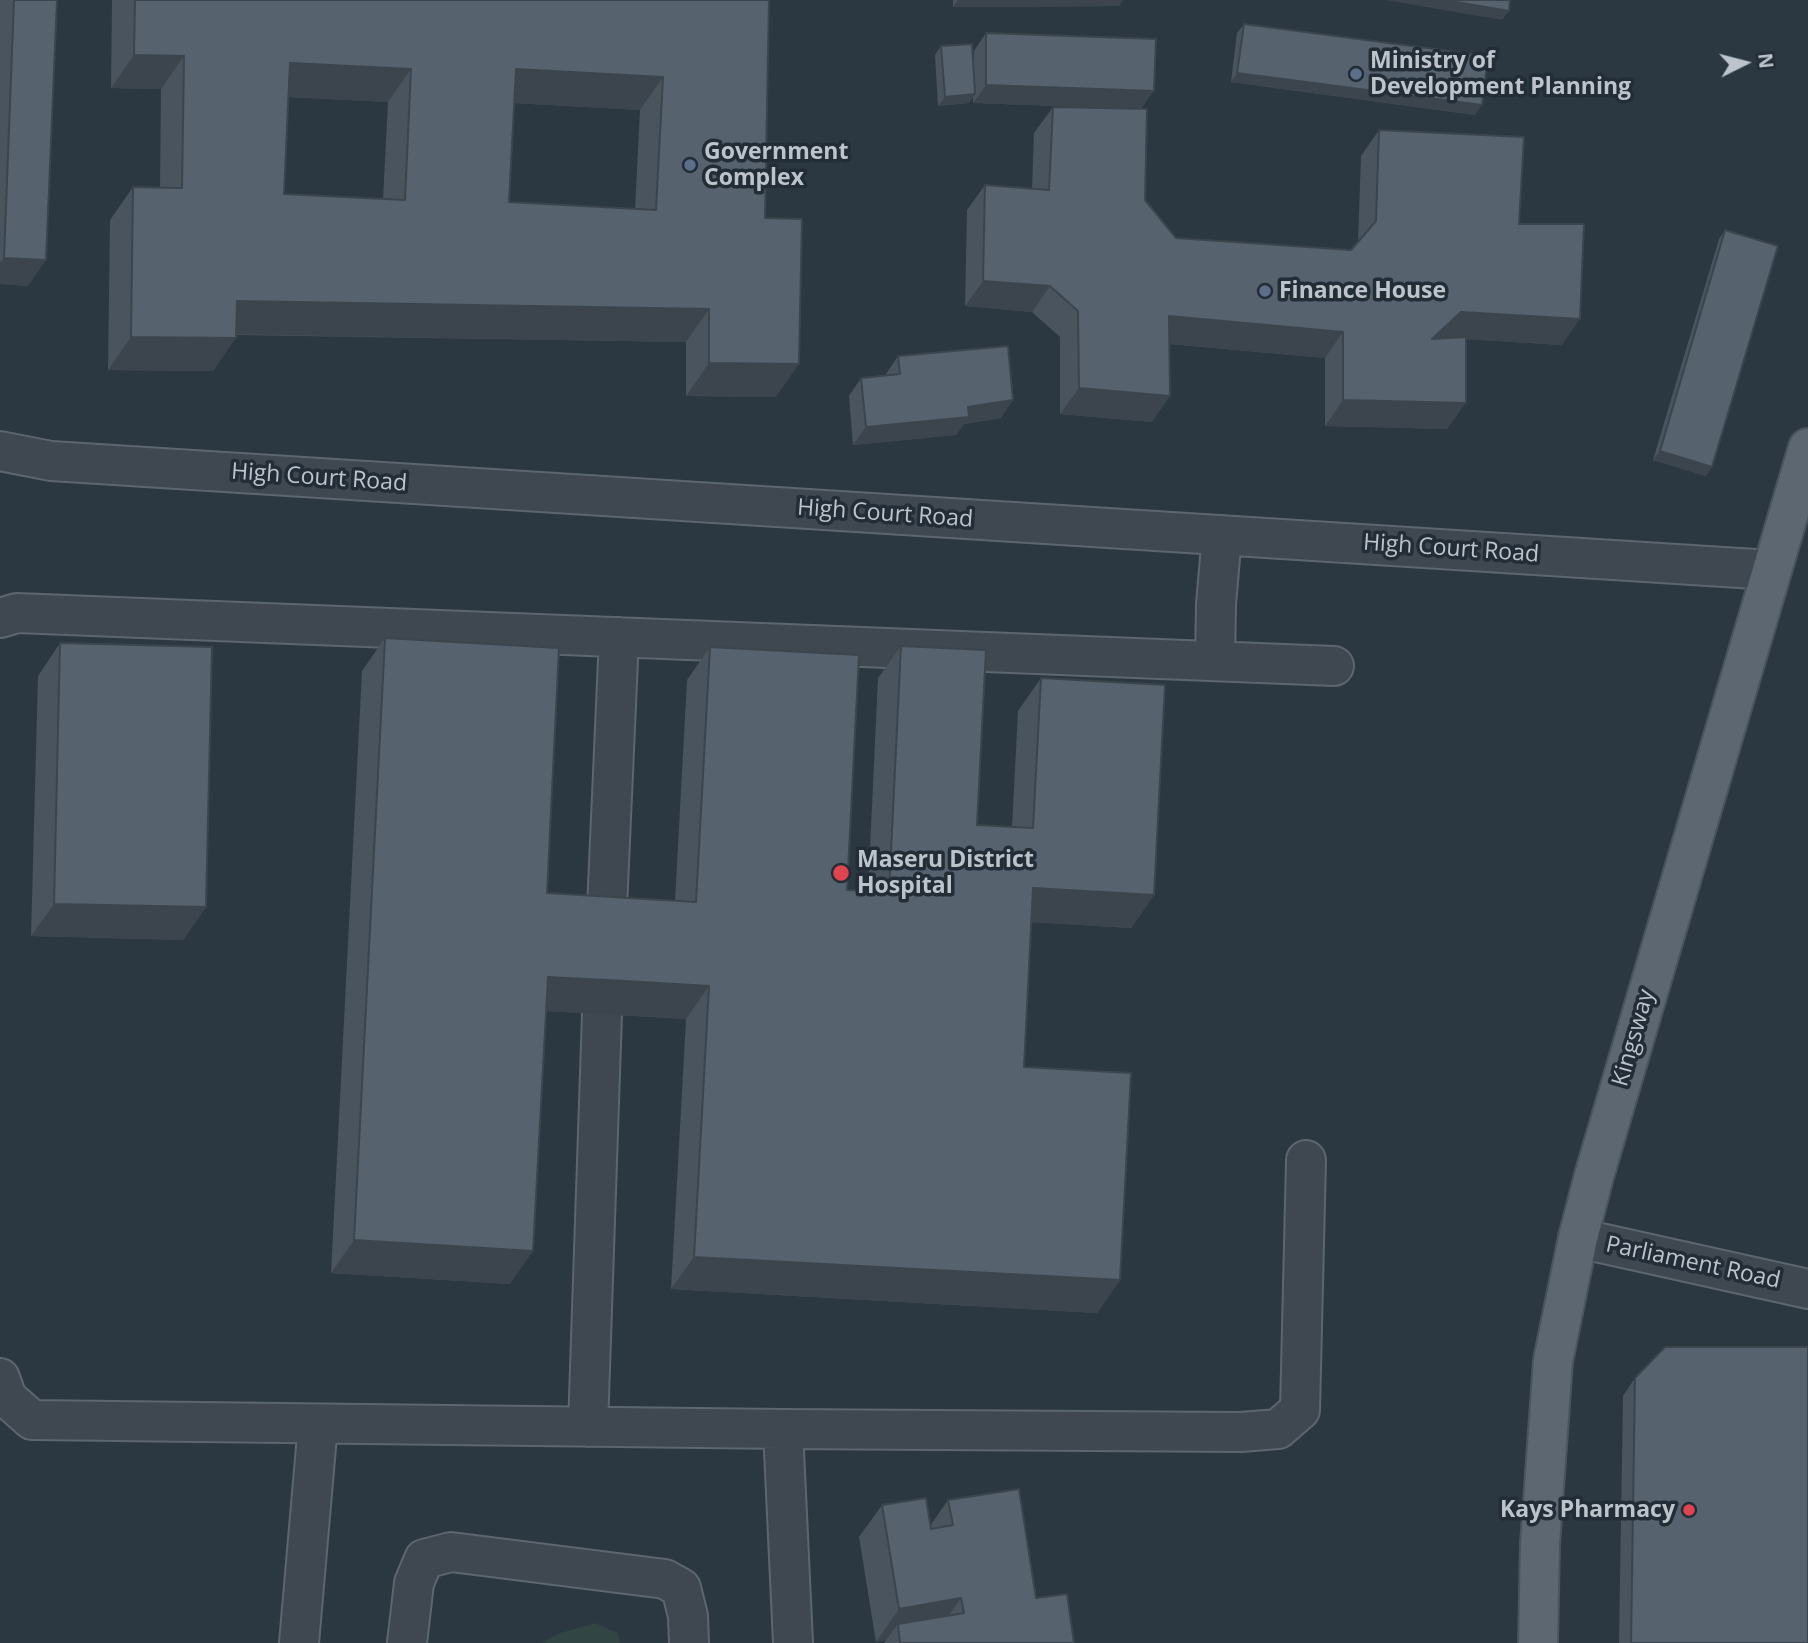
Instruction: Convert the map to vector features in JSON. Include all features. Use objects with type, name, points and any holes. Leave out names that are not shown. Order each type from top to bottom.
[{"type":"main road","name":"Kingsway","points":[[1538,1643],[1541,1544],[1553,1361],[1578,1238],[1808,448]]},
{"type":"street","name":"High Court Road","points":[[0,451],[51,461],[1771,570]]},
{"type":"street","points":[[1216,661],[1216,604],[1222,535]]},
{"type":"street","points":[[0,618],[18,613],[1334,666]]},
{"type":"street","points":[[606,931],[619,637]]},
{"type":"street","points":[[588,1427],[602,1014]]},
{"type":"street","points":[[2,1403],[32,1420],[783,1429],[1241,1432],[1278,1429],[1300,1410],[1306,1160]]},
{"type":"street","name":"Parliament Road","points":[[1578,1238],[1808,1289]]},
{"type":"street","points":[[299,1643],[318,1424]]},
{"type":"street","points":[[783,1429],[793,1643]]},
{"type":"street","points":[[407,1643],[414,1583],[424,1559],[451,1552],[665,1579],[681,1588],[688,1616],[689,1643]]},
{"type":"green space","points":[[595,1623],[618,1633],[620,1643],[541,1643],[560,1633]]},
{"type":"building","points":[[14,0],[57,0],[46,260],[4,258]]},
{"type":"building","name":"Government Complex","points":[[135,0],[769,0],[765,218],[802,219],[799,364],[709,363],[709,309],[237,301],[236,338],[131,337],[133,187],[182,188],[184,56],[134,55]],"holes":[[[290,63],[411,69],[405,200],[284,194]],[[516,69],[663,77],[656,210],[509,202]]]},
{"type":"building","points":[[1445,0],[1510,0],[1509,11]]},
{"type":"building","name":"Ministry of Development Planning","points":[[1244,24],[1488,56],[1482,105],[1237,73]]},
{"type":"building","points":[[986,33],[1156,39],[1154,91],[986,85]]},
{"type":"building","points":[[972,44],[975,94],[945,97],[941,46]]},
{"type":"building","name":"Finance House","points":[[1053,107],[1147,109],[1145,200],[1176,238],[1351,250],[1376,221],[1379,130],[1524,137],[1519,224],[1584,224],[1580,319],[1461,312],[1432,339],[1466,337],[1466,403],[1343,400],[1343,332],[1169,316],[1170,396],[1079,388],[1078,311],[1050,286],[983,281],[985,185],[1049,190]]},
{"type":"building","points":[[1725,230],[1778,246],[1712,467],[1660,451]]},
{"type":"building","points":[[1008,346],[1013,400],[968,407],[969,417],[866,427],[861,378],[900,374],[898,356]]},
{"type":"building","points":[[385,638],[559,648],[547,893],[696,902],[710,647],[859,655],[847,890],[889,892],[901,646],[986,650],[977,825],[1033,828],[1041,678],[1165,685],[1154,895],[1033,888],[1024,1067],[1131,1073],[1120,1280],[694,1257],[709,986],[625,981],[548,977],[533,1251],[354,1240]]},
{"type":"building","points":[[60,643],[212,647],[206,907],[54,904]]},
{"type":"building","points":[[1665,1347],[1808,1347],[1808,1643],[1631,1643],[1635,1378]]},
{"type":"building","points":[[1019,1489],[1036,1598],[1067,1594],[1074,1643],[900,1643],[898,1624],[964,1613],[961,1598],[899,1609],[882,1505],[926,1498],[931,1529],[953,1525],[948,1500]]},
{"type":"place","name":"Ministry of Development Planning","points":[[1356,74]]},
{"type":"place","name":"Government Complex","points":[[690,165]]},
{"type":"place","name":"Finance House","points":[[1265,291]]},
{"type":"place","name":"Maseru District Hospital","points":[[841,873]]},
{"type":"place","name":"Kays Pharmacy","points":[[1689,1510]]}]
